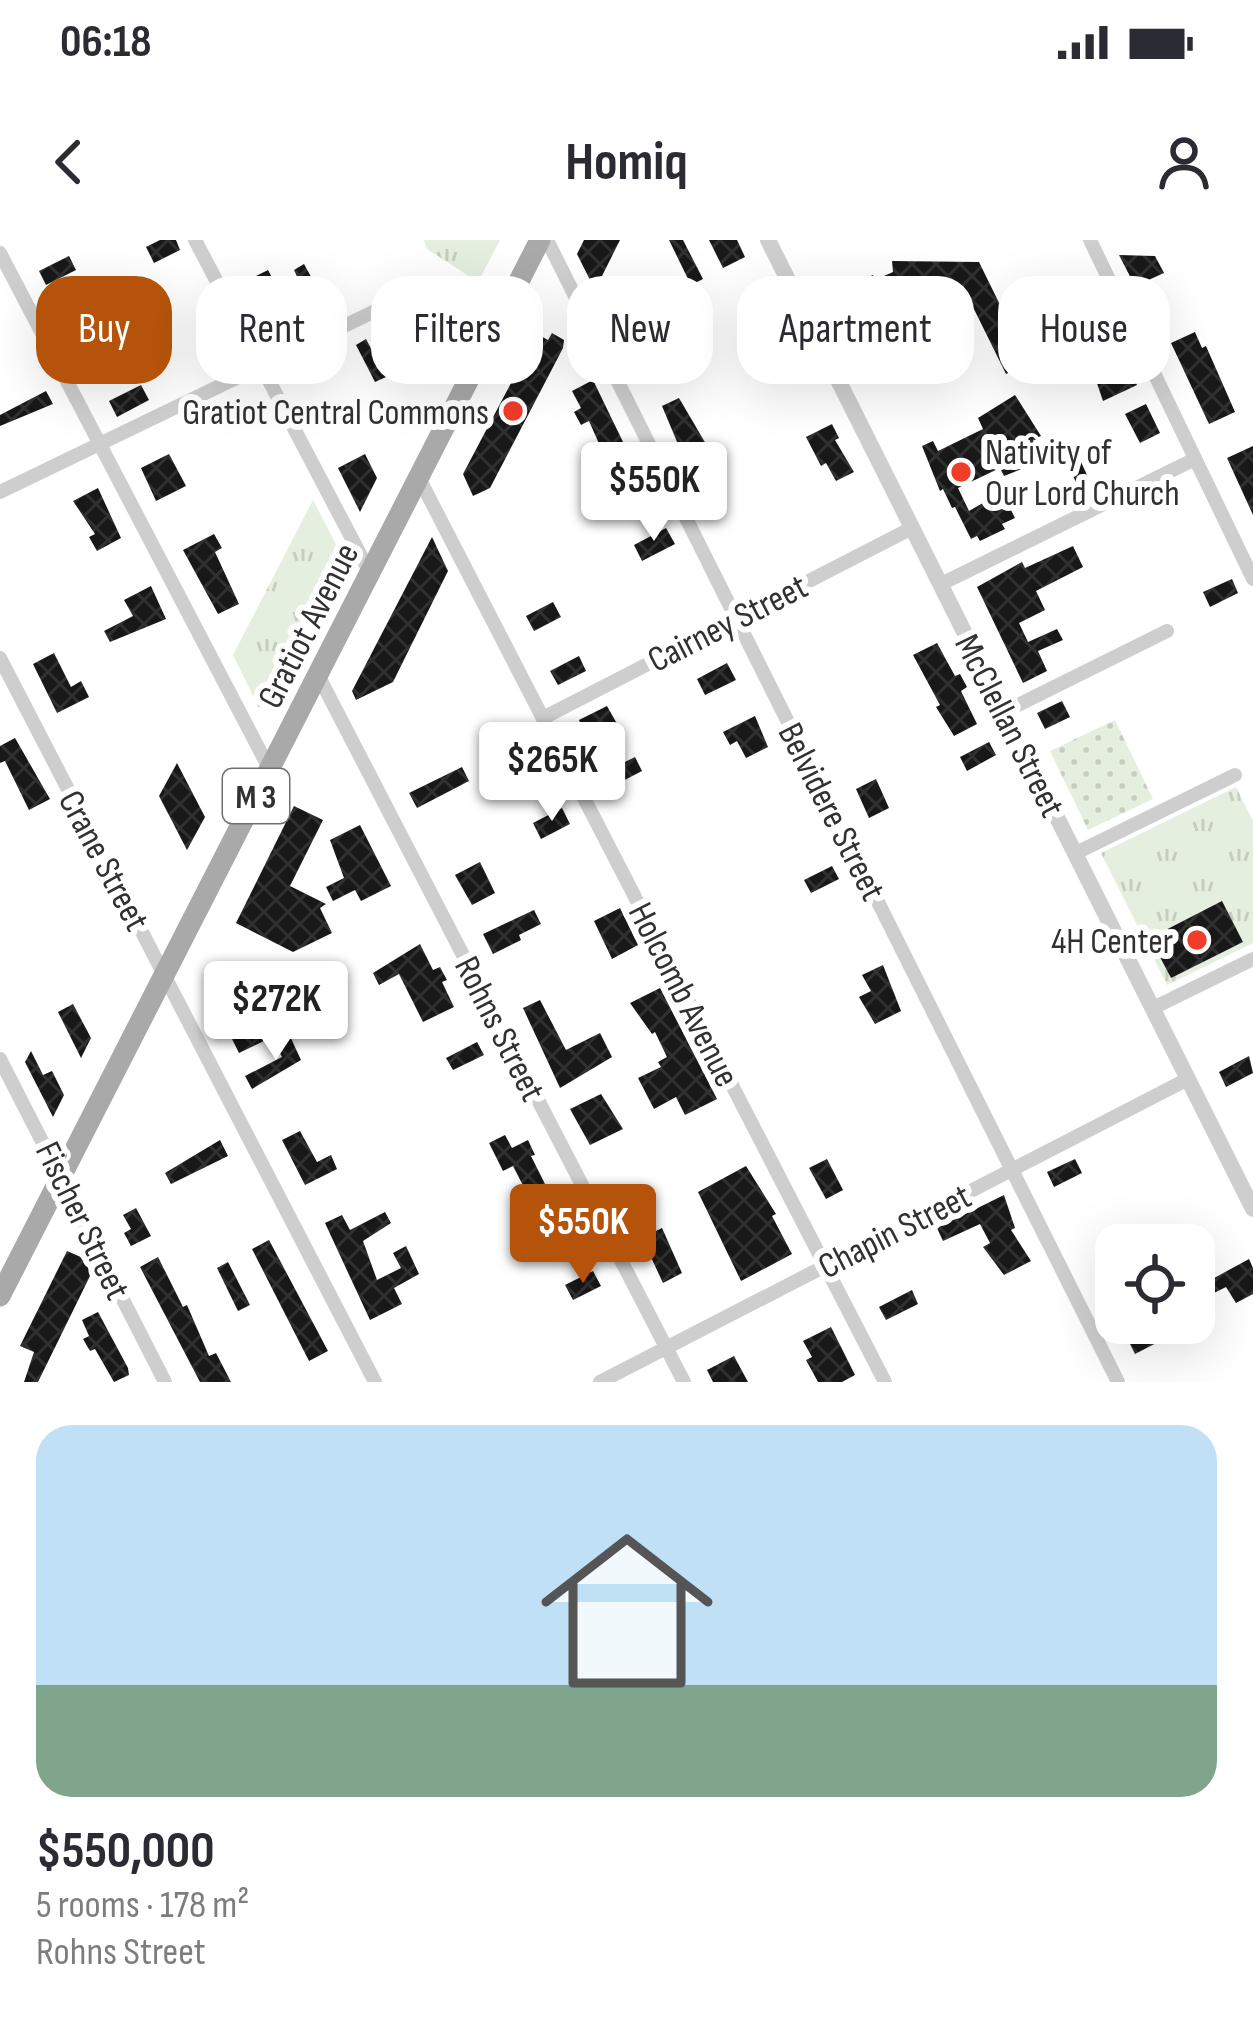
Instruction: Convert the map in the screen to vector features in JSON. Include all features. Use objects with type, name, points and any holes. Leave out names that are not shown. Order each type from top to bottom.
[{"type":"main road","name":"Gratiot Avenue","points":[[524,276],[544,240]]},
{"type":"main road","name":"Gratiot Avenue","points":[[0,1296],[467,384]]},
{"type":"street","points":[[195,240],[214,276]]},
{"type":"street","name":"Belvidere Street","points":[[544,240],[1118,1382]]},
{"type":"street","name":"McClellan Street","points":[[768,240],[1253,1210]]},
{"type":"street","points":[[1090,240],[1253,579]]},
{"type":"street","points":[[0,253],[270,770]]},
{"type":"street","points":[[0,492],[224,384]]},
{"type":"street","points":[[272,384],[370,574]]},
{"type":"street","points":[[940,584],[1195,459]]},
{"type":"street","name":"Holcomb Avenue","points":[[419,478],[885,1382]]},
{"type":"street","name":"Cairney Street","points":[[543,718],[912,528]]},
{"type":"street","points":[[1004,712],[1167,631]]},
{"type":"street","name":"Crane Street","points":[[0,658],[375,1382]]},
{"type":"street","name":"Rohns Street","points":[[318,675],[684,1382]]},
{"type":"street","points":[[1076,854],[1235,775]]},
{"type":"street","points":[[1153,1008],[1253,959]]},
{"type":"street","name":"Fischer Street","points":[[0,1059],[165,1382]]},
{"type":"street","name":"Chapin Street","points":[[600,1382],[1188,1079]]},
{"type":"green space","points":[[424,240],[500,240],[481,276],[469,276],[427,249]]},
{"type":"green space","points":[[313,500],[340,552],[259,708],[233,655]]},
{"type":"green space","points":[[1115,720],[1153,799],[1088,830],[1050,751]]},
{"type":"green space","points":[[1236,787],[1253,821],[1253,943],[1167,985],[1101,853]]},
{"type":"building","points":[[160,240],[176,240],[180,250],[154,263],[146,247]]},
{"type":"building","points":[[584,240],[620,240],[602,276],[588,276],[577,254]]},
{"type":"building","points":[[669,240],[683,240],[701,276],[687,276]]},
{"type":"building","points":[[709,240],[737,240],[745,257],[723,268]]},
{"type":"building","points":[[1119,255],[1155,256],[1164,273],[1157,276],[1130,276]]},
{"type":"building","points":[[69,256],[76,270],[64,276],[42,276],[39,271]]},
{"type":"building","points":[[892,261],[979,262],[998,301],[998,358],[974,309],[974,276],[884,276],[893,272]]},
{"type":"building","points":[[304,264],[311,276],[297,276],[294,270]]},
{"type":"building","points":[[1195,332],[1235,412],[1209,424],[1171,343]]},
{"type":"building","name":"Gratiot Central Commons","points":[[552,333],[564,340],[563,348],[490,488],[473,496],[463,474],[511,384],[543,384],[543,337],[548,340]]},
{"type":"building","points":[[366,339],[371,348],[371,374],[356,345]]},
{"type":"building","points":[[595,384],[624,444],[604,455],[589,421],[581,425],[574,412],[581,408],[572,391]]},
{"type":"building","points":[[1097,384],[1137,385],[1103,401]]},
{"type":"building","points":[[141,385],[149,400],[117,417],[109,401]]},
{"type":"building","points":[[46,391],[53,404],[0,426],[0,415]]},
{"type":"building","name":"Nativity of Our Lord Church","points":[[1015,395],[1041,436],[1036,438],[1047,459],[1004,476],[1000,468],[958,488],[969,511],[1002,492],[1015,518],[1002,524],[1005,529],[980,541],[977,536],[971,539],[955,507],[940,491],[922,446],[933,441],[938,451],[983,429],[978,418]]},
{"type":"building","points":[[679,398],[706,444],[683,456],[662,406]]},
{"type":"building","points":[[1146,404],[1160,433],[1140,443],[1125,414]]},
{"type":"building","points":[[832,424],[839,438],[835,440],[854,472],[836,481],[826,463],[821,466],[806,437]]},
{"type":"building","points":[[1253,446],[1253,515],[1227,458]]},
{"type":"building","points":[[169,454],[186,486],[156,501],[141,468]]},
{"type":"building","points":[[365,454],[377,478],[360,512],[338,468]]},
{"type":"building","points":[[719,462],[726,475],[699,489],[691,476]]},
{"type":"building","points":[[1081,462],[1094,490],[1070,502],[1064,490],[1077,484],[1069,468]]},
{"type":"building","points":[[98,488],[121,538],[97,551],[89,537],[95,534],[73,501]]},
{"type":"building","points":[[666,528],[675,544],[642,561],[634,545]]},
{"type":"building","points":[[214,534],[222,548],[215,552],[239,604],[218,614],[183,550]]},
{"type":"building","points":[[432,537],[448,571],[393,682],[356,700],[352,691]]},
{"type":"building","points":[[1073,546],[1083,567],[1036,591],[1045,610],[1019,623],[1028,642],[1057,629],[1063,640],[1038,651],[1047,671],[1023,683],[977,587],[1022,562],[1025,568]]},
{"type":"building","points":[[1232,579],[1238,593],[1210,607],[1203,592]]},
{"type":"building","points":[[151,586],[166,619],[110,642],[104,631],[133,616],[124,600]]},
{"type":"building","points":[[553,602],[561,617],[534,631],[526,616]]},
{"type":"building","points":[[937,643],[955,676],[960,674],[967,687],[961,691],[977,724],[954,736],[913,655]]},
{"type":"building","points":[[54,653],[71,687],[81,681],[89,697],[57,713],[33,664]]},
{"type":"building","points":[[579,656],[586,671],[558,685],[550,671]]},
{"type":"building","points":[[727,663],[736,680],[705,695],[697,679]]},
{"type":"building","points":[[1062,701],[1070,717],[1045,729],[1037,713]]},
{"type":"building","points":[[607,706],[625,738],[593,754],[579,720]]},
{"type":"building","points":[[755,716],[768,747],[746,758],[737,741],[730,745],[723,732]]},
{"type":"building","points":[[15,738],[50,799],[29,810],[5,761],[0,763],[0,746]]},
{"type":"building","points":[[989,742],[996,755],[967,771],[960,757]]},
{"type":"building","points":[[635,757],[642,771],[611,787],[603,773]]},
{"type":"building","points":[[177,763],[205,817],[187,850],[159,796]]},
{"type":"building","points":[[462,767],[469,781],[417,808],[409,793]]},
{"type":"building","points":[[876,779],[889,808],[869,818],[856,789]]},
{"type":"building","points":[[294,806],[323,820],[290,886],[326,904],[320,908],[332,933],[293,952],[236,923]]},
{"type":"building","points":[[562,808],[570,824],[541,839],[533,823]]},
{"type":"building","points":[[360,825],[391,886],[361,901],[355,890],[333,901],[326,887],[344,878],[330,840]]},
{"type":"building","points":[[480,862],[495,893],[472,905],[455,875]]},
{"type":"building","points":[[832,866],[839,879],[811,893],[804,880]]},
{"type":"building","name":"4H Center","points":[[1222,901],[1243,942],[1171,978],[1150,938]]},
{"type":"building","points":[[620,908],[638,945],[612,959],[594,921]]},
{"type":"building","points":[[534,910],[541,924],[493,954],[483,934]]},
{"type":"building","points":[[420,944],[433,970],[440,967],[454,1007],[423,1022],[399,974],[379,985],[373,973]]},
{"type":"building","points":[[883,965],[901,1011],[875,1024],[859,997],[871,991],[862,975]]},
{"type":"building","points":[[660,988],[717,1099],[685,1115],[676,1097],[654,1109],[638,1078],[661,1067],[658,1062],[667,1057],[655,1032],[630,1003]]},
{"type":"building","points":[[540,1000],[566,1050],[600,1033],[612,1057],[560,1088],[523,1008]]},
{"type":"building","points":[[73,1004],[91,1038],[81,1058],[58,1012]]},
{"type":"building","points":[[258,1016],[270,1038],[239,1053],[228,1031]]},
{"type":"building","points":[[289,1034],[301,1060],[252,1089],[245,1076],[282,1057],[274,1041]]},
{"type":"building","points":[[477,1042],[484,1055],[453,1070],[446,1058]]},
{"type":"building","points":[[31,1051],[43,1075],[52,1071],[64,1095],[53,1117],[25,1062]]},
{"type":"building","points":[[1249,1056],[1253,1073],[1226,1087],[1219,1072]]},
{"type":"building","points":[[601,1094],[623,1129],[590,1145],[570,1109]]},
{"type":"building","points":[[300,1131],[317,1162],[331,1155],[337,1169],[305,1185],[282,1140]]},
{"type":"building","points":[[505,1135],[512,1148],[528,1140],[548,1190],[530,1199],[513,1166],[503,1171],[489,1143]]},
{"type":"building","points":[[220,1140],[228,1156],[171,1184],[165,1173]]},
{"type":"building","points":[[827,1159],[843,1190],[826,1199],[809,1168]]},
{"type":"building","points":[[1075,1159],[1082,1173],[1054,1187],[1047,1172]]},
{"type":"building","points":[[746,1166],[776,1214],[772,1216],[792,1254],[741,1281],[698,1192]]},
{"type":"building","points":[[1004,1195],[1015,1228],[1011,1230],[1031,1261],[1004,1275],[983,1247],[990,1243],[980,1224],[943,1241],[937,1228]]},
{"type":"building","points":[[561,1206],[576,1237],[542,1254],[526,1224]]},
{"type":"building","points":[[136,1208],[151,1236],[131,1246],[124,1233],[131,1229],[123,1215]]},
{"type":"building","points":[[385,1212],[391,1223],[363,1241],[377,1280],[401,1268],[393,1253],[406,1246],[419,1274],[394,1288],[402,1304],[370,1320],[325,1223],[342,1215],[350,1230]]},
{"type":"building","points":[[662,1228],[682,1273],[663,1283],[642,1238]]},
{"type":"building","points":[[269,1240],[328,1351],[309,1361],[252,1249]]},
{"type":"building","points":[[67,1251],[83,1258],[91,1274],[38,1382],[24,1382],[34,1352],[20,1346]]},
{"type":"building","points":[[158,1257],[183,1307],[187,1305],[209,1356],[216,1353],[231,1382],[200,1382],[140,1267]]},
{"type":"building","points":[[1249,1259],[1253,1294],[1236,1303],[1226,1287],[1215,1292],[1215,1278]]},
{"type":"building","points":[[228,1262],[250,1305],[238,1311],[217,1268]]},
{"type":"building","points":[[593,1271],[601,1286],[573,1300],[565,1285]]},
{"type":"building","points":[[912,1290],[918,1304],[886,1320],[879,1307]]},
{"type":"building","points":[[98,1312],[128,1368],[129,1375],[114,1382],[95,1349],[90,1351],[83,1339],[89,1336],[82,1320]]},
{"type":"building","points":[[831,1327],[855,1375],[842,1382],[818,1382],[806,1360],[812,1357],[803,1341]]},
{"type":"building","points":[[1130,1344],[1154,1344],[1135,1354]]},
{"type":"building","points":[[734,1356],[748,1382],[713,1382],[707,1370]]},
{"type":"place","name":"Gratiot Central Commons","points":[[513,411]]},
{"type":"place","name":"Nativity of Our Lord Church","points":[[961,472]]},
{"type":"place","name":"4H Center","points":[[1197,940]]}]
